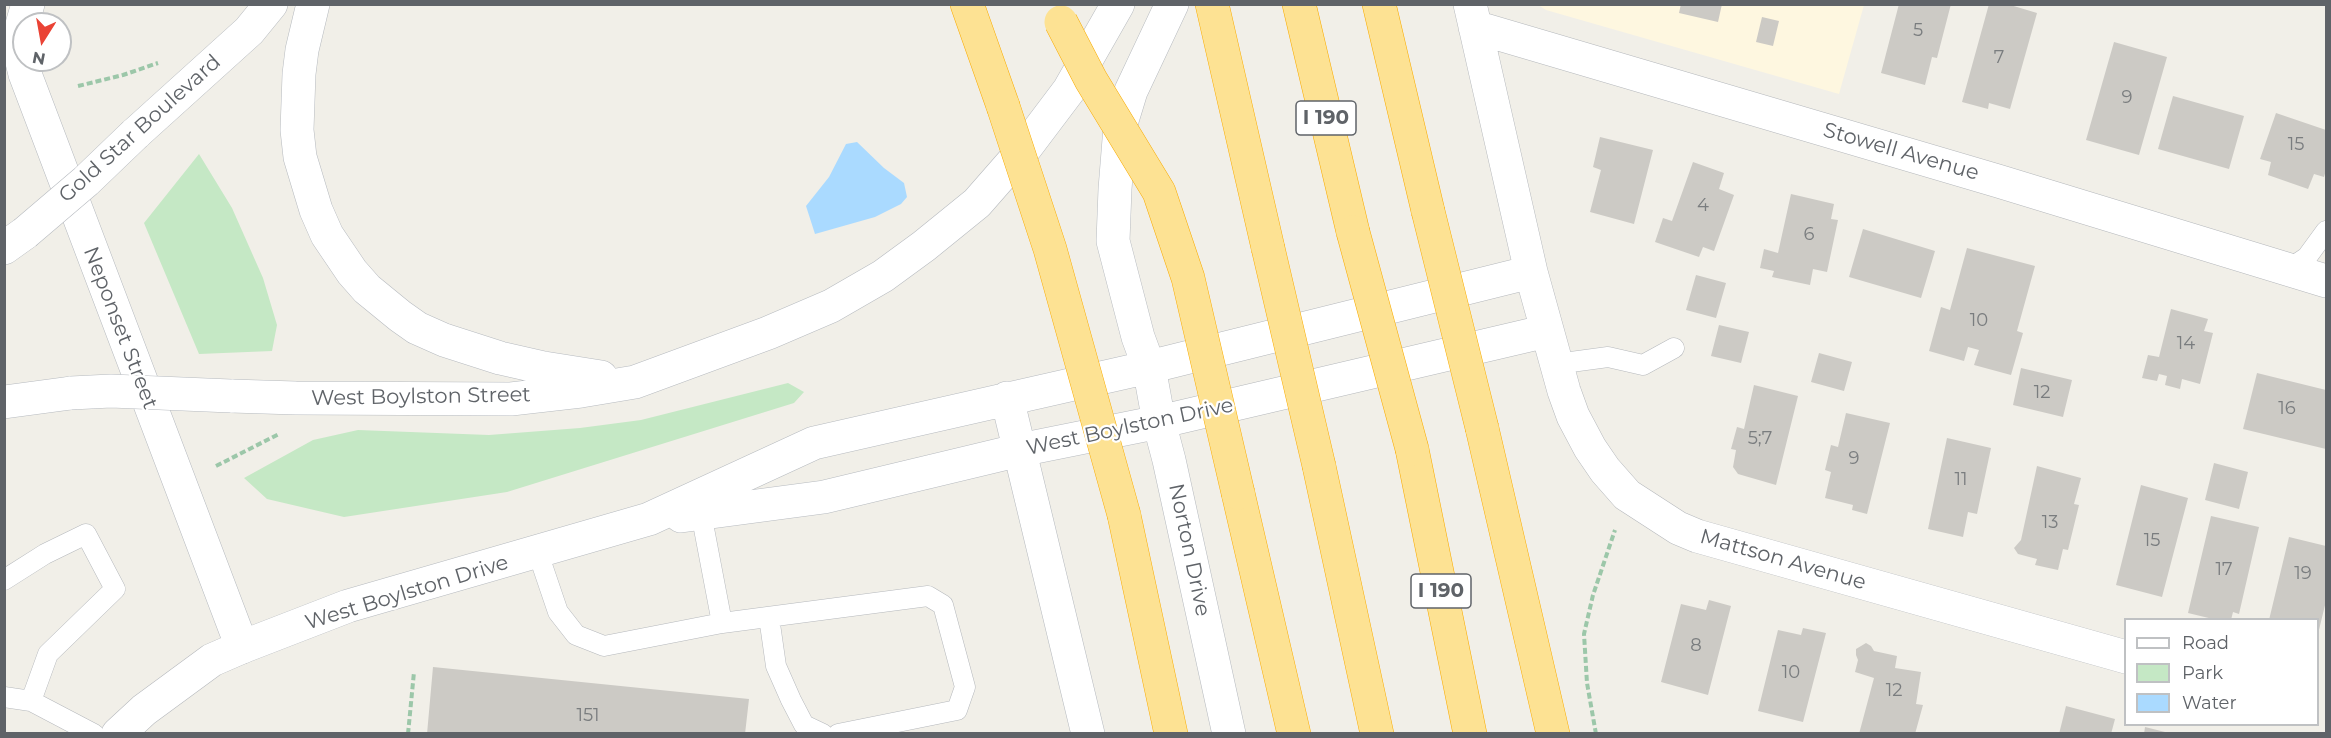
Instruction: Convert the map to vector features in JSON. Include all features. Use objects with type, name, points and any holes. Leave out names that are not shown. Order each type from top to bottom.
[{"type":"highway","points":[[967,4],[1050,249],[1124,515],[1171,734]]},
{"type":"highway","points":[[1212,4],[1319,466],[1377,734]]},
{"type":"highway","name":"I 190","points":[[1299,4],[1353,232],[1412,448],[1470,734]]},
{"type":"highway","points":[[1379,4],[1482,428],[1553,734]]},
{"type":"highway","points":[[1055,13],[1159,192],[1188,278],[1294,734]]},
{"type":"main road","name":"Gold Star Boulevard","points":[[15,240],[86,181],[249,31],[271,4]]},
{"type":"main road","points":[[313,4],[302,50],[299,84],[297,130],[300,157],[316,210],[333,245],[352,272],[400,316],[417,328],[444,340],[500,358],[544,368],[635,382]]},
{"type":"main road","name":"West Boylston Street","points":[[4,402],[71,393],[111,391],[296,398],[510,399],[635,382],[768,333],[831,306],[883,276],[924,246],[977,203],[1026,147],[1069,90],[1118,4]]},
{"type":"main road","name":"Norton Drive","points":[[1172,4],[1131,91],[1120,127],[1113,241],[1138,337],[1149,367],[1159,422],[1229,734]]},
{"type":"main road","name":"Neponset Street","points":[[27,5],[21,28],[19,50],[25,74],[242,647]]},
{"type":"main road","points":[[1473,16],[1531,272],[1547,331]]},
{"type":"main road","name":"Stowell Avenue","points":[[1473,16],[2326,281]]},
{"type":"main road","name":"West Boylston Drive","points":[[118,734],[144,710],[212,660],[242,647],[348,606],[538,553],[649,519],[814,443],[1149,367],[1531,272]]},
{"type":"main road","name":"West Boylston Drive","points":[[649,519],[824,497],[1020,450],[1159,422],[1547,331]]},
{"type":"main road","name":"Mattson Avenue","points":[[1547,331],[1573,416],[1605,470],[1627,495],[1678,528],[1707,539],[2124,656]]},
{"type":"main road","points":[[1007,398],[1088,734]]},
{"type":"lane","points":[[2289,269],[2307,257],[2326,231]]},
{"type":"lane","points":[[1556,364],[1608,357],[1643,365],[1674,348]]},
{"type":"lane","points":[[701,513],[722,623]]},
{"type":"lane","points":[[4,580],[45,554],[86,534],[115,589],[48,654],[31,701]]},
{"type":"lane","points":[[538,553],[558,612],[576,635],[604,646],[722,623],[928,596],[943,605],[965,687],[957,710],[838,734]]},
{"type":"lane","points":[[769,617],[776,666],[791,700],[804,725],[823,734]]},
{"type":"lane","points":[[4,697],[31,701],[94,734]]},
{"type":"path","points":[[78,86],[123,75],[167,60]]},
{"type":"path","points":[[216,466],[285,431]]},
{"type":"path","points":[[1596,734],[1587,684],[1584,634],[1610,540],[1619,522]]},
{"type":"path","points":[[408,734],[414,672]]},
{"type":"shaded area","points":[[1538,5],[1864,5],[1839,94],[1546,10]]},
{"type":"green space","points":[[199,154],[232,208],[263,278],[277,325],[272,351],[199,354],[144,223]]},
{"type":"green space","points":[[788,383],[804,392],[794,403],[507,492],[344,517],[267,499],[244,478],[313,440],[358,430],[489,435],[580,428],[641,420]]},
{"type":"water","points":[[857,142],[884,168],[904,183],[907,197],[901,204],[875,217],[815,234],[806,206],[829,177],[846,144]]},
{"type":"building","points":[[1681,4],[1722,4],[1718,22],[1679,13]]},
{"type":"building","points":[[1899,4],[1951,4],[1937,58],[1932,57],[1925,85],[1881,73]]},
{"type":"building","points":[[1989,4],[2007,4],[2037,13],[2010,109],[1989,103],[1988,109],[1962,102]]},
{"type":"building","points":[[1762,17],[1779,21],[1773,46],[1756,42]]},
{"type":"building","points":[[2114,42],[2167,57],[2139,155],[2086,140]]},
{"type":"building","points":[[2173,96],[2244,116],[2229,169],[2158,149]]},
{"type":"building","points":[[2276,113],[2326,130],[2324,177],[2314,174],[2308,189],[2268,175],[2271,162],[2260,159]]},
{"type":"building","points":[[1600,137],[1653,150],[1634,224],[1590,212],[1601,170],[1593,167]]},
{"type":"building","points":[[1693,162],[1724,173],[1719,189],[1734,195],[1714,251],[1703,247],[1699,257],[1655,242],[1663,218],[1672,221]]},
{"type":"building","points":[[1791,194],[1834,204],[1831,219],[1838,220],[1827,272],[1813,269],[1810,285],[1772,277],[1774,271],[1760,268],[1764,249],[1778,253]]},
{"type":"building","points":[[1863,229],[1935,251],[1921,298],[1849,277]]},
{"type":"building","points":[[1967,248],[2035,266],[2017,331],[2023,333],[2011,375],[1974,365],[1979,350],[1968,347],[1964,361],[1929,351],[1941,307],[1950,310]]},
{"type":"building","points":[[1696,275],[1726,283],[1716,318],[1686,310]]},
{"type":"building","points":[[2171,309],[2208,319],[2204,331],[2213,333],[2200,384],[2182,379],[2180,389],[2165,385],[2167,376],[2159,374],[2157,381],[2142,378],[2148,355],[2159,357]]},
{"type":"building","points":[[1719,325],[1749,332],[1741,363],[1711,356]]},
{"type":"building","points":[[1819,353],[1852,362],[1844,391],[1811,382]]},
{"type":"building","points":[[2021,368],[2072,380],[2063,417],[2013,405]]},
{"type":"building","points":[[2257,373],[2326,390],[2326,449],[2243,429]]},
{"type":"building","points":[[1754,385],[1798,396],[1776,485],[1738,474],[1733,467],[1736,450],[1731,449],[1737,427],[1744,429]]},
{"type":"building","points":[[1846,413],[1890,423],[1867,514],[1852,510],[1853,505],[1825,498],[1831,472],[1825,470],[1831,445],[1838,447]]},
{"type":"building","points":[[1947,438],[1991,448],[1977,514],[1968,512],[1963,537],[1928,529]]},
{"type":"building","points":[[2214,463],[2248,472],[2239,509],[2205,500]]},
{"type":"building","points":[[2037,466],[2081,478],[2074,504],[2079,505],[2068,550],[2063,549],[2058,570],[2035,565],[2037,559],[2018,554],[2014,548],[2021,540]]},
{"type":"building","points":[[2141,485],[2188,498],[2162,597],[2116,585]]},
{"type":"building","points":[[2211,516],[2259,527],[2239,614],[2233,612],[2232,618],[2209,618],[2188,613]]},
{"type":"building","points":[[2289,537],[2326,546],[2326,601],[2319,630],[2319,618],[2269,618]]},
{"type":"building","points":[[1709,600],[1731,606],[1708,695],[1661,682],[1681,604],[1706,610]]},
{"type":"building","points":[[1803,628],[1826,633],[1803,722],[1758,711],[1778,630],[1801,635]]},
{"type":"building","points":[[1866,643],[1874,651],[1897,656],[1895,668],[1921,672],[1916,704],[1923,705],[1915,734],[1859,734],[1874,678],[1855,672],[1858,660],[1856,649]]},
{"type":"building","points":[[433,667],[749,699],[745,734],[427,734]]},
{"type":"building","points":[[2066,706],[2115,719],[2111,734],[2059,734]]},
{"type":"building","points":[[2145,727],[2169,733],[2169,734],[2144,734]]}]
